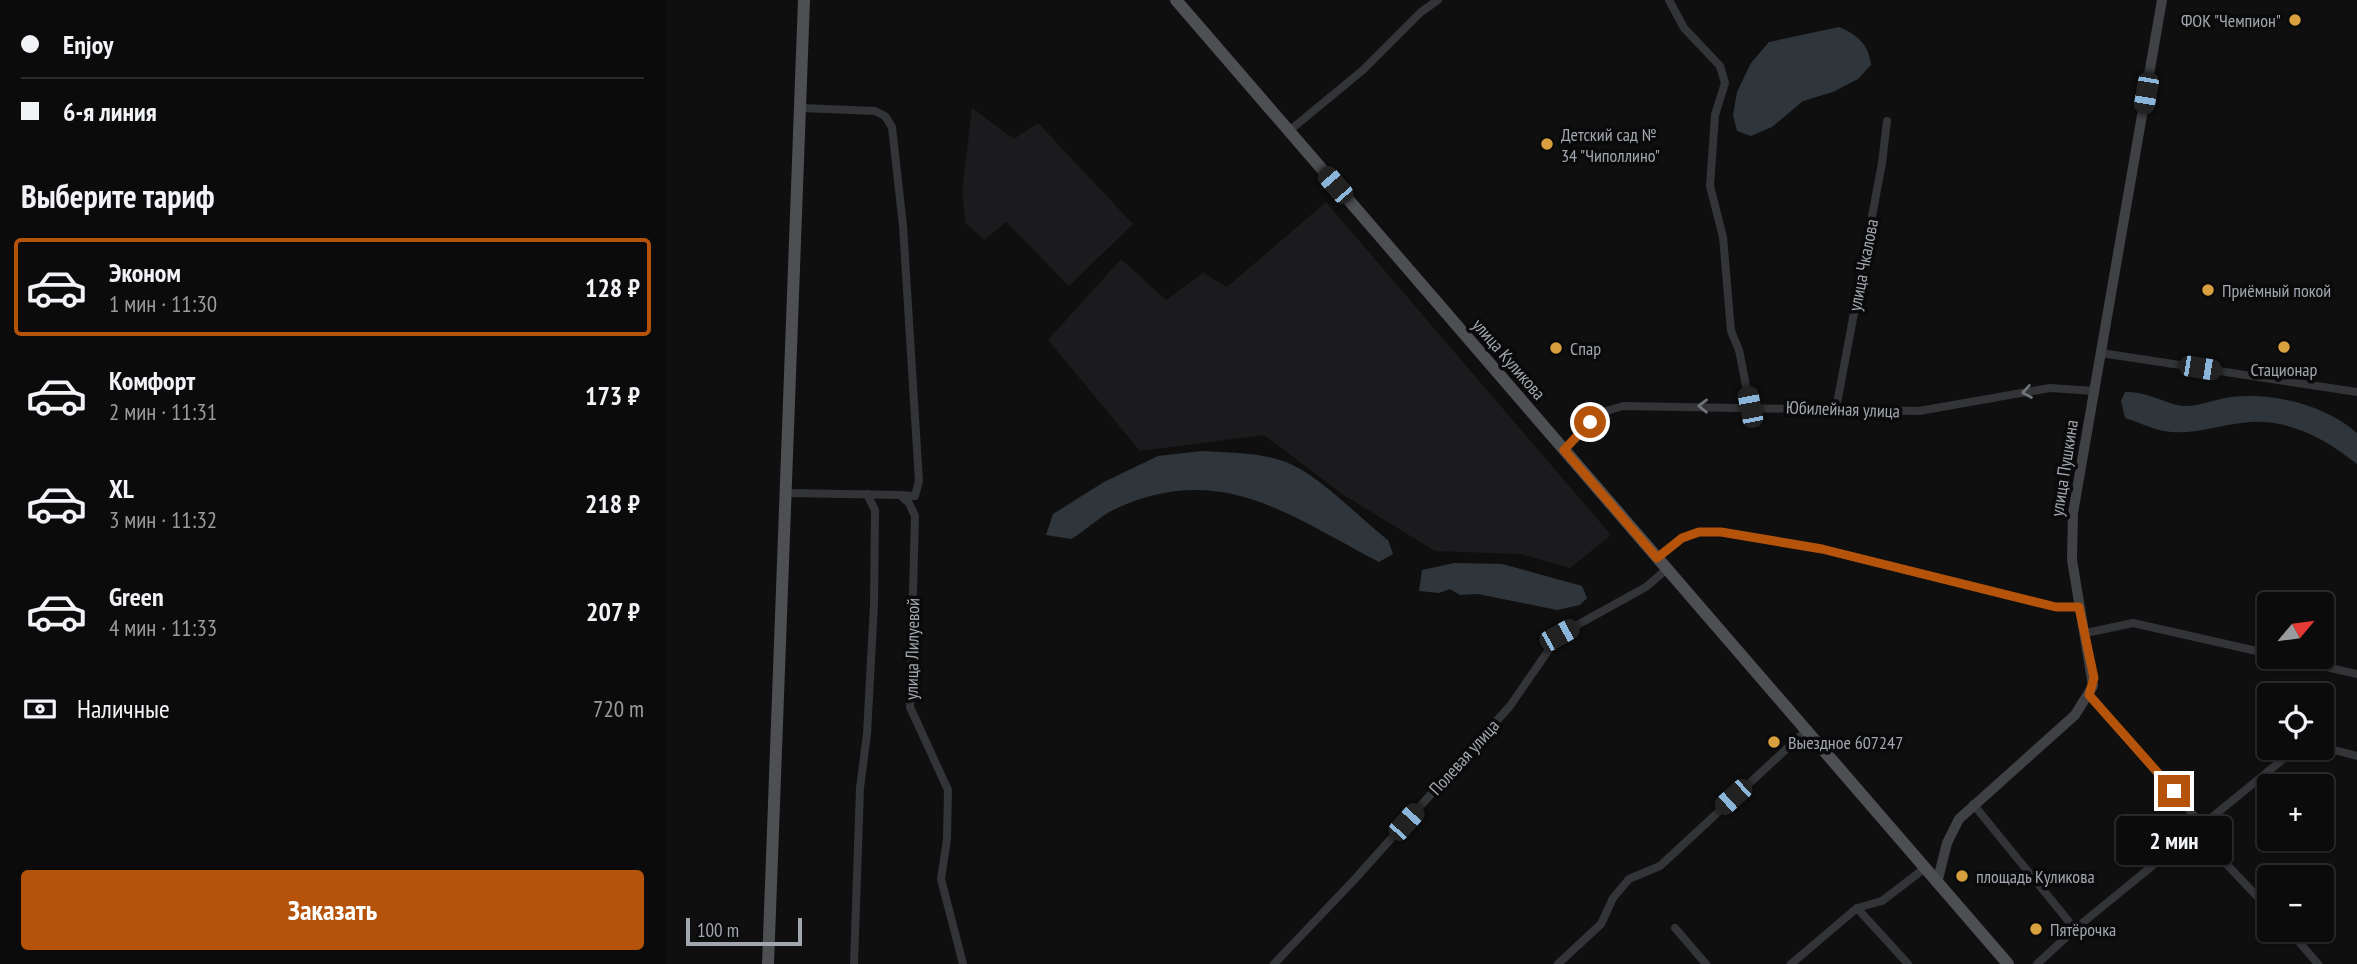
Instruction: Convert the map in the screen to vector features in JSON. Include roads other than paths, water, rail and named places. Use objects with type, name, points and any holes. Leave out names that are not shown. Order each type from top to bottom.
[{"type":"main road","points":[[768,964],[804,0]]},
{"type":"main road","name":"улица Куликова","points":[[1176,0],[1808,729],[1925,868]]},
{"type":"main road","points":[[1925,868],[2008,964]]},
{"type":"street","points":[[1289,131],[1363,70],[1421,12],[1438,0]]},
{"type":"street","points":[[1669,0],[1684,27],[1720,66],[1725,83],[1714,114],[1710,186],[1723,237],[1731,331],[1739,350],[1750,407]]},
{"type":"street","name":"улица Пушкина","points":[[2089,695],[2094,678],[2079,607],[2072,533],[2162,0]]},
{"type":"street","points":[[786,493],[915,496],[919,481],[904,226],[892,127],[885,116],[875,111],[801,108]]},
{"type":"street","name":"улица Чкалова","points":[[1836,409],[1882,163],[1887,121]]},
{"type":"street","points":[[2101,353],[2357,392]]},
{"type":"street","name":"Юбилейная улица","points":[[1564,450],[1588,424],[1615,407],[1647,404],[1919,411],[2050,388],[2094,391]]},
{"type":"street","points":[[854,964],[860,788],[867,734],[874,605],[875,510],[867,494]]},
{"type":"street","name":"улица Лилуевой","points":[[900,495],[909,503],[915,516],[910,707],[948,790],[947,839],[941,879],[963,964]]},
{"type":"street","points":[[1657,558],[1682,538],[1699,532],[1721,532],[1822,549],[2056,607],[2079,607]]},
{"type":"street","name":"Полевая улица","points":[[1276,963],[1510,706],[1559,635],[1646,587],[1667,569]]},
{"type":"street","points":[[2086,633],[2133,623],[2257,651]]},
{"type":"street","points":[[2334,669],[2357,674]]},
{"type":"street","points":[[1937,883],[1950,835],[1973,804],[2075,715],[2089,695],[2257,895]]},
{"type":"street","points":[[1558,964],[1601,924],[1613,898],[1629,879],[1660,866],[1808,729]]},
{"type":"street","points":[[2334,750],[2357,756]]},
{"type":"street","points":[[2037,964],[2075,929],[2282,760]]},
{"type":"street","points":[[1973,804],[2075,929]]},
{"type":"street","points":[[1791,964],[1857,908],[1882,901],[1925,868]]},
{"type":"street","points":[[1857,908],[1908,964]]},
{"type":"street","points":[[1675,928],[1706,964]]},
{"type":"street","points":[[2300,942],[2319,964]]},
{"type":"place","name":"ФОК \"Чемпион\"","points":[[2295,20]]},
{"type":"place","name":"Детский сад № 34 \"Чиполлино\"","points":[[1547,144]]},
{"type":"place","name":"Приёмный покой","points":[[2208,290]]},
{"type":"place","name":"Стационар","points":[[2284,347]]},
{"type":"place","name":"Спар","points":[[1556,348]]},
{"type":"place","name":"Выездное 607247","points":[[1774,742]]},
{"type":"place","name":"площадь Куликова","points":[[1962,876]]},
{"type":"place","name":"Пятёрочка","points":[[2036,929]]}]
